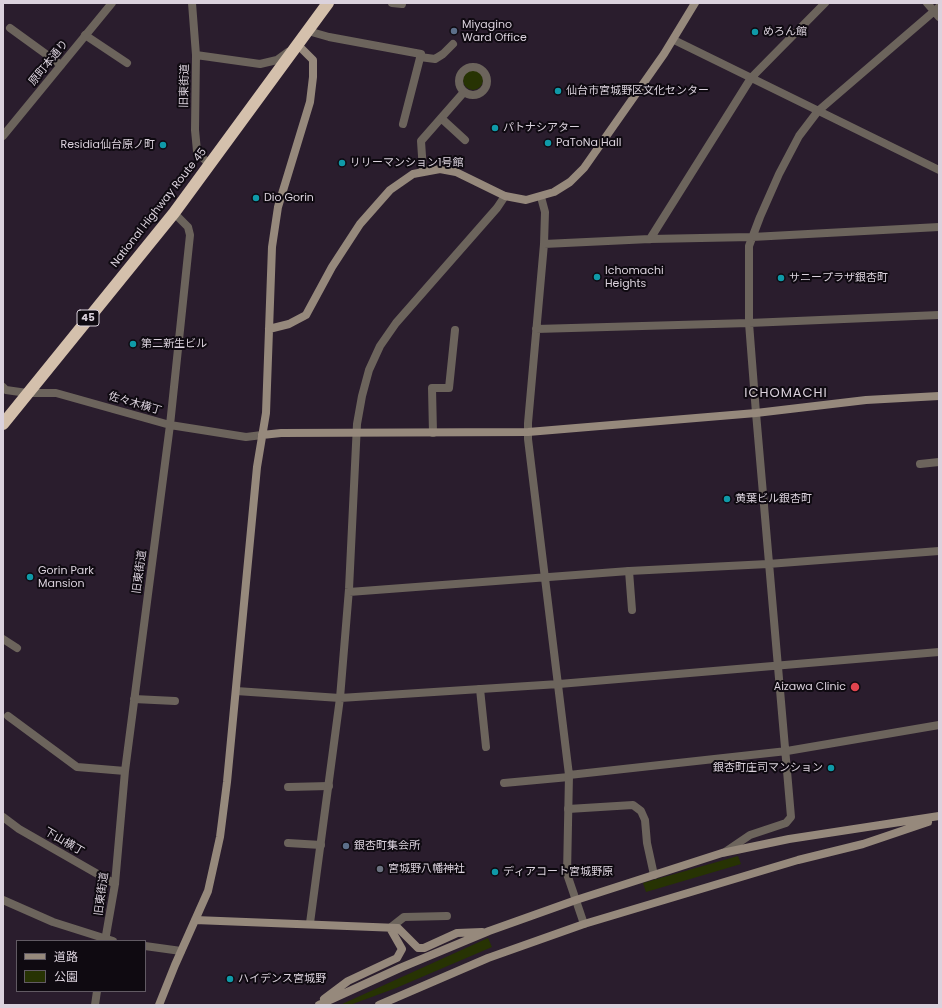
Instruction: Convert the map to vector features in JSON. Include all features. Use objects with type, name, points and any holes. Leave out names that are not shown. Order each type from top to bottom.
[{"type":"highway","name":"National Highway Route 45","points":[[3,424],[174,213],[210,166],[328,3]]},
{"type":"street","name":"原町本通り","points":[[3,136],[112,3]]},
{"type":"street","name":"旧東街道","points":[[192,3],[196,55],[195,130],[197,151],[210,166]]},
{"type":"street","points":[[392,3],[402,3]]},
{"type":"street","points":[[270,329],[289,324],[306,315],[332,267],[375,205],[401,180],[423,171],[440,169],[456,172],[505,196],[526,200],[541,197],[554,192],[570,182],[584,168],[674,40],[695,3]]},
{"type":"street","points":[[650,239],[751,78],[825,3]]},
{"type":"street","points":[[724,852],[750,835],[786,823],[791,817],[787,751],[768,564],[763,478],[756,413],[750,323],[749,246],[782,168],[799,136],[818,111],[938,12],[928,3]]},
{"type":"street","points":[[10,28],[61,66]]},
{"type":"street","points":[[308,31],[329,38],[421,54],[403,124]]},
{"type":"street","points":[[85,35],[127,63]]},
{"type":"street","points":[[674,40],[939,170]]},
{"type":"street","points":[[420,57],[435,58],[443,54],[452,44]]},
{"type":"street","points":[[159,1005],[208,891],[220,836],[227,782],[258,462],[266,413],[272,247],[278,207],[310,102],[314,77],[313,60],[298,45],[277,60],[260,64],[196,55]]},
{"type":"street","points":[[423,171],[421,141],[464,92]]},
{"type":"street","points":[[441,118],[465,140]]},
{"type":"street","points":[[310,923],[340,698],[349,592],[357,433],[363,390],[368,370],[380,346],[396,323],[497,208],[505,196]]},
{"type":"street","points":[[541,197],[545,212],[544,244],[528,432],[569,776],[567,874],[584,924]]},
{"type":"street","name":"旧東街道","points":[[108,940],[115,884],[125,771],[170,425],[190,235],[188,227],[174,213]]},
{"type":"street","points":[[544,244],[650,239],[752,237],[939,227]]},
{"type":"street","points":[[536,329],[750,323],[939,315]]},
{"type":"street","points":[[433,433],[432,388],[450,388],[455,330]]},
{"type":"street","name":"佐々木横丁","points":[[3,387],[6,390],[27,393],[56,393],[170,425],[246,437],[262,435]]},
{"type":"street","points":[[262,435],[280,433],[528,432],[756,413],[866,400],[939,396]]},
{"type":"street","points":[[920,464],[939,462]]},
{"type":"street","points":[[349,592],[629,571],[768,564],[939,551]]},
{"type":"street","points":[[629,571],[632,610]]},
{"type":"street","points":[[3,639],[17,648]]},
{"type":"street","points":[[236,691],[340,698],[558,684],[939,652]]},
{"type":"street","points":[[480,689],[486,747]]},
{"type":"street","points":[[134,700],[175,701]]},
{"type":"street","points":[[8,716],[77,767],[125,771]]},
{"type":"street","points":[[504,783],[787,751],[939,725]]},
{"type":"street","points":[[288,787],[329,786]]},
{"type":"street","points":[[568,809],[633,805],[641,811],[645,820],[647,843],[654,875]]},
{"type":"street","name":"下山横丁","points":[[3,817],[19,829],[115,884]]},
{"type":"street","points":[[319,1005],[400,968],[489,931],[576,900],[724,852],[789,839],[939,817]]},
{"type":"street","points":[[379,1005],[488,958],[584,924],[798,860],[863,844],[939,817]]},
{"type":"street","points":[[288,843],[321,845]]},
{"type":"street","points":[[3,900],[53,922],[105,940]]},
{"type":"street","points":[[390,928],[404,916],[446,916]]},
{"type":"street","points":[[195,920],[310,923],[398,928],[418,948],[424,948],[457,934],[489,931]]},
{"type":"street","points":[[316,1005],[348,981],[397,958],[402,949],[400,942],[390,928]]},
{"type":"street","points":[[146,946],[181,951]]},
{"type":"street","points":[[95,1005],[97,992]]},
{"type":"green space","points":[[473,70],[480,73],[483,80],[480,87],[473,90],[466,87],[463,80],[466,73]]},
{"type":"green space","points":[[738,856],[741,864],[646,892],[643,883]]},
{"type":"green space","points":[[488,938],[492,947],[396,988],[350,1005],[340,1005]]},
{"type":"place","name":"Miyagino Ward Office","points":[[454,31]]},
{"type":"place","name":"めろん館","points":[[755,32]]},
{"type":"place","name":"仙台市宮城野区文化センター","points":[[558,91]]},
{"type":"place","name":"パトナシアター","points":[[495,128]]},
{"type":"place","name":"PaToNa Hall","points":[[548,143]]},
{"type":"place","name":"Residia仙台原ノ町","points":[[163,145]]},
{"type":"place","name":"リリーマンション1号館","points":[[342,163]]},
{"type":"place","name":"Dio Gorin","points":[[256,198]]},
{"type":"place","name":"Ichomachi Heights","points":[[597,277]]},
{"type":"place","name":"サニープラザ銀杏町","points":[[781,278]]},
{"type":"place","name":"第二新生ビル","points":[[133,344]]},
{"type":"place","name":"黄葉ビル銀杏町","points":[[727,499]]},
{"type":"place","name":"Gorin Park Mansion","points":[[30,577]]},
{"type":"place","name":"Aizawa Clinic","points":[[855,687]]},
{"type":"place","name":"銀杏町庄司マンション","points":[[831,768]]},
{"type":"place","name":"銀杏町集会所","points":[[346,846]]},
{"type":"place","name":"宮城野八幡神社","points":[[380,869]]},
{"type":"place","name":"ディアコート宮城野原","points":[[495,872]]},
{"type":"place","name":"ハイデンス宮城野","points":[[230,979]]},
{"type":"district","name":"ICHOMACHI","points":[[786,394]]}]
